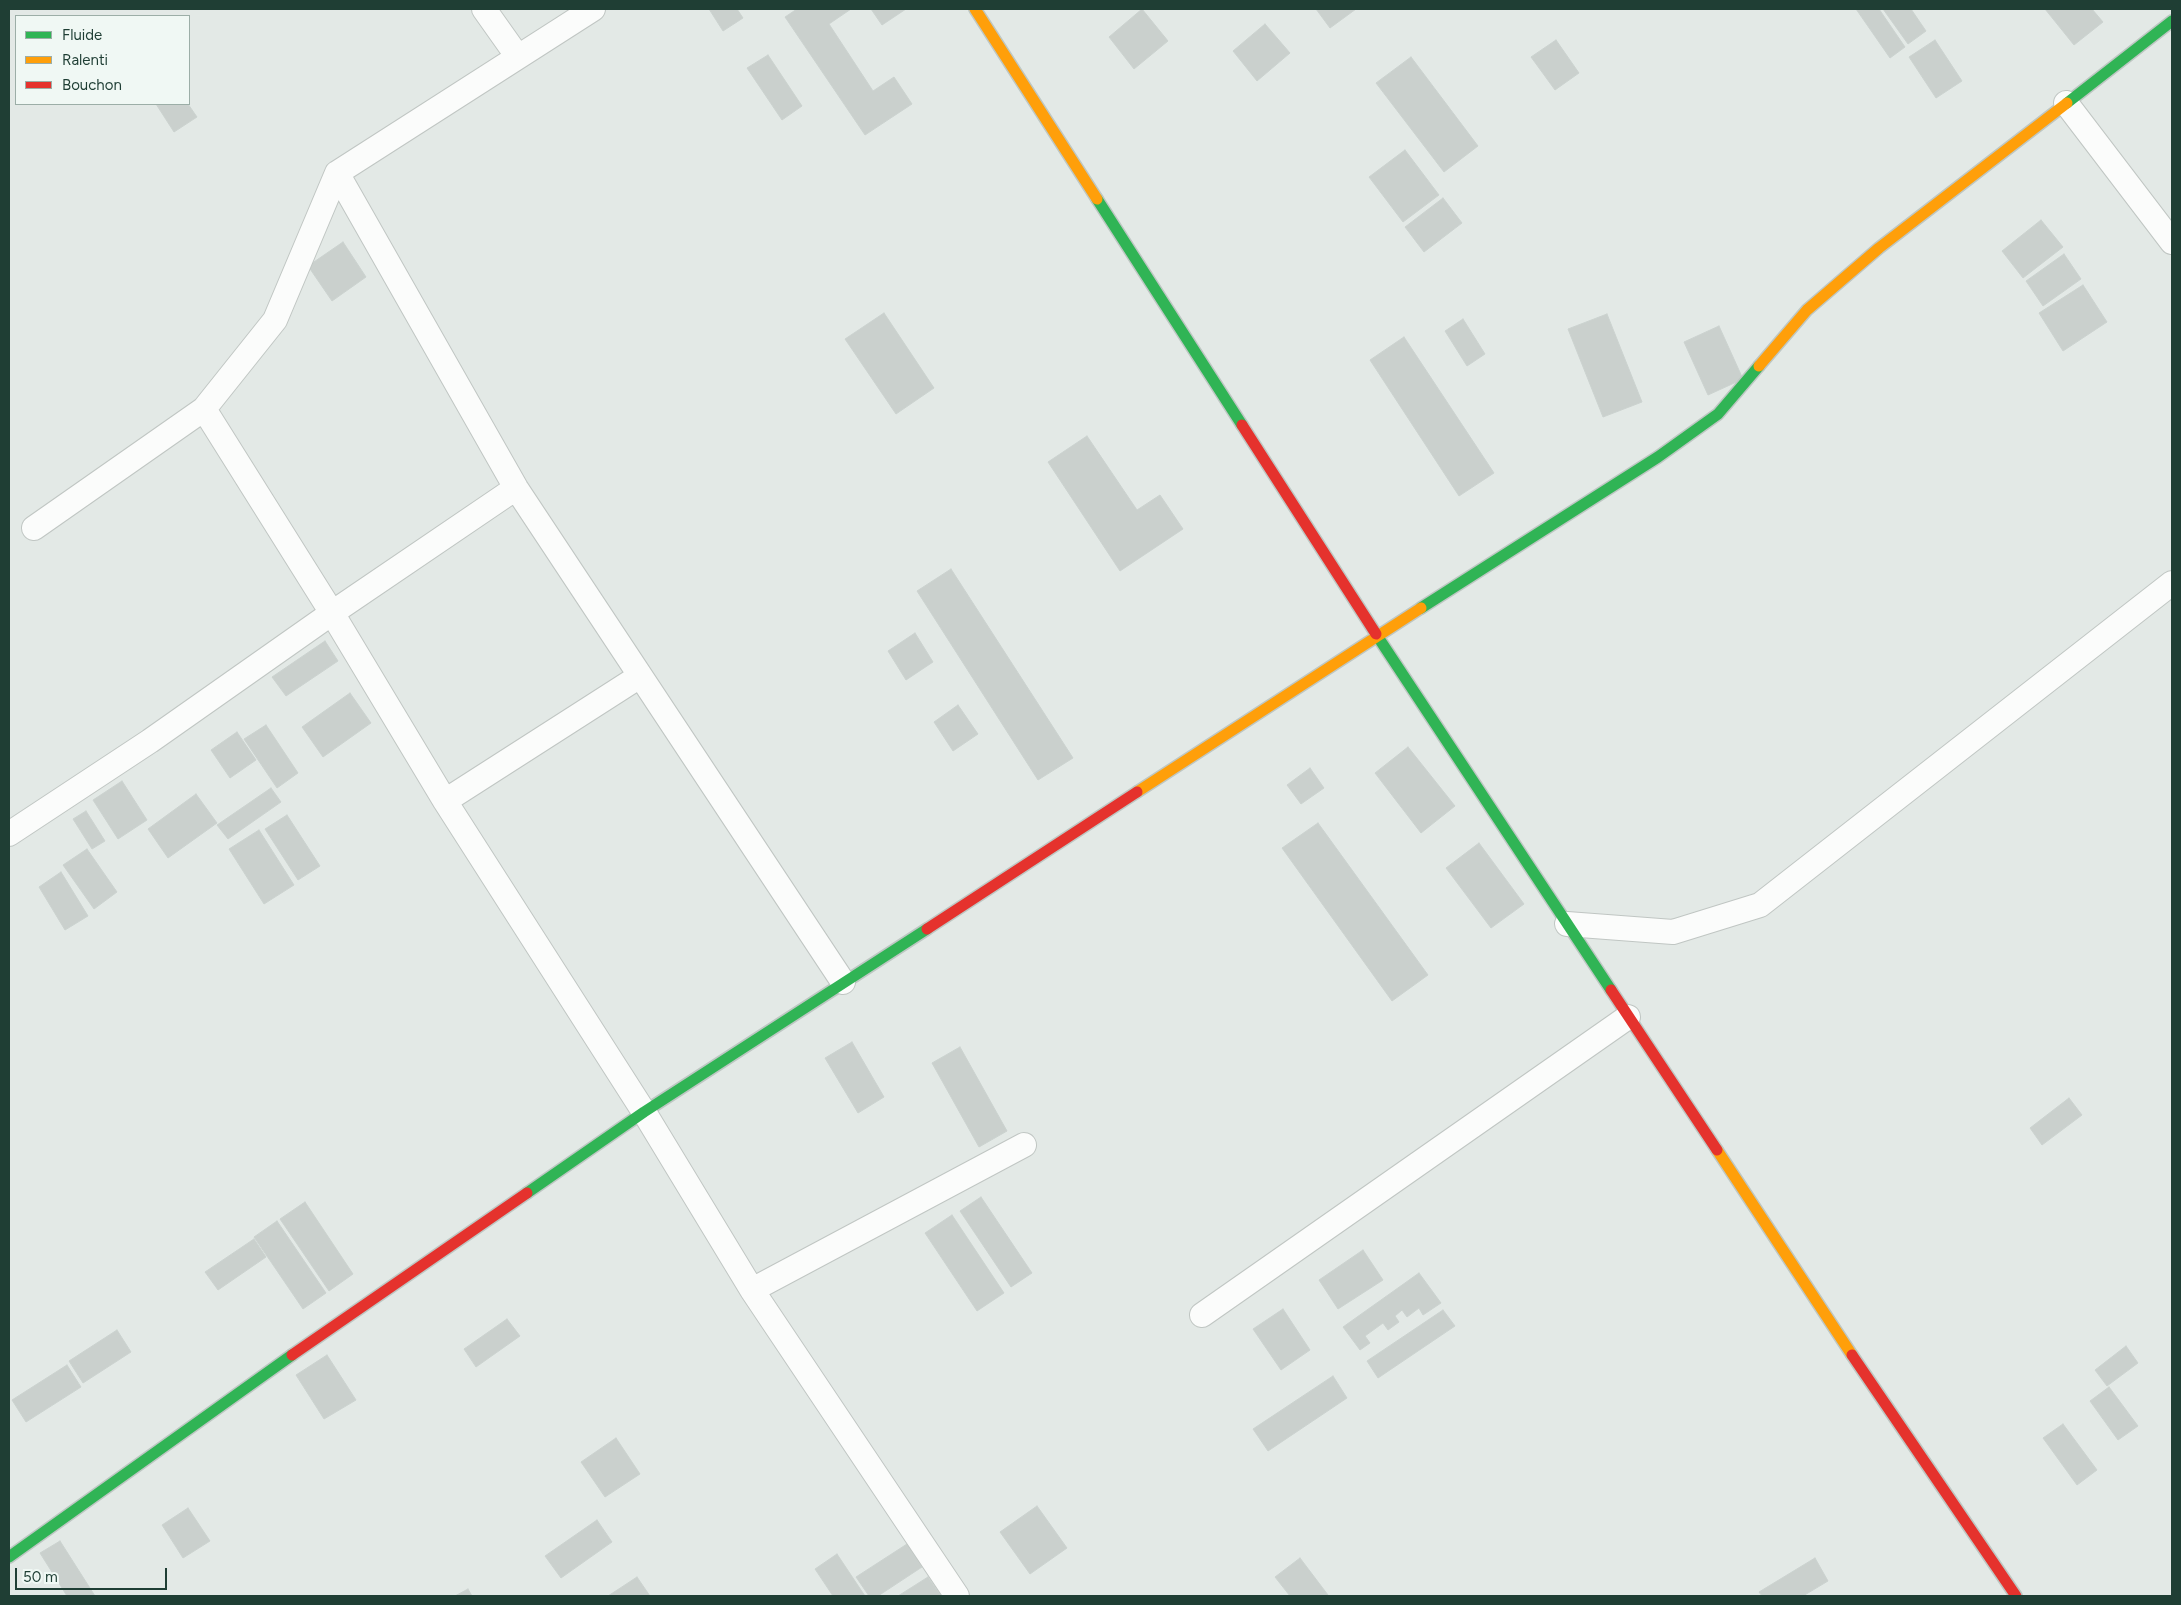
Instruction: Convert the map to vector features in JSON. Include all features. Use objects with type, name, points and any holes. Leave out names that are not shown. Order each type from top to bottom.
[{"type":"street","points":[[484,9],[518,57]]},
{"type":"street","points":[[34,528],[204,409],[275,320],[337,173],[594,9]]},
{"type":"street","points":[[975,9],[1377,636],[1900,1427],[2016,1596]]},
{"type":"street","points":[[9,1557],[254,1382],[644,1112],[1377,636],[1658,457],[1718,414],[1807,310],[1879,248],[2172,21]]},
{"type":"street","points":[[2066,104],[2172,242]]},
{"type":"street","points":[[337,173],[516,488],[844,982]]},
{"type":"street","points":[[204,409],[332,613],[446,801],[644,1112],[752,1290],[956,1596]]},
{"type":"street","points":[[9,834],[150,741],[332,613],[516,488]]},
{"type":"street","points":[[1567,924],[1674,932],[1760,905],[2172,583]]},
{"type":"street","points":[[446,801],[640,676]]},
{"type":"street","points":[[1202,1315],[1628,1017]]},
{"type":"street","points":[[752,1290],[1024,1145]]},
{"type":"building","points":[[709,9],[737,9],[743,18],[723,31]]},
{"type":"building","points":[[797,9],[851,9],[829,24],[873,91],[894,77],[912,104],[865,135],[785,17]]},
{"type":"building","points":[[871,9],[906,9],[882,25]]},
{"type":"building","points":[[1142,9],[1168,41],[1134,69],[1109,37]]},
{"type":"building","points":[[1316,9],[1356,9],[1330,28]]},
{"type":"building","points":[[1856,9],[1879,9],[1905,47],[1890,58]]},
{"type":"building","points":[[1883,9],[1911,9],[1926,31],[1908,44]]},
{"type":"building","points":[[2045,9],[2092,9],[2103,22],[2074,45]]},
{"type":"building","points":[[1265,24],[1290,53],[1257,81],[1233,51]]},
{"type":"building","points":[[1556,40],[1579,73],[1555,90],[1531,57]]},
{"type":"building","points":[[1935,40],[1962,81],[1936,98],[1909,57]]},
{"type":"building","points":[[768,55],[802,106],[782,120],[747,68]]},
{"type":"building","points":[[1411,57],[1478,146],[1444,172],[1376,83]]},
{"type":"building","points":[[157,105],[189,105],[197,117],[174,132]]},
{"type":"building","points":[[1405,150],[1439,195],[1403,222],[1369,177]]},
{"type":"building","points":[[1443,198],[1462,223],[1424,252],[1405,227]]},
{"type":"building","points":[[2041,220],[2063,247],[2023,278],[2002,251]]},
{"type":"building","points":[[343,242],[366,277],[332,301],[308,266]]},
{"type":"building","points":[[2064,254],[2081,279],[2043,306],[2026,281]]},
{"type":"building","points":[[2083,285],[2107,322],[2063,351],[2039,313]]},
{"type":"building","points":[[884,313],[934,388],[896,414],[845,339]]},
{"type":"building","points":[[1607,314],[1642,402],[1603,417],[1568,329]]},
{"type":"building","points":[[1463,319],[1485,354],[1467,366],[1445,331]]},
{"type":"building","points":[[1719,326],[1743,379],[1708,395],[1684,342]]},
{"type":"building","points":[[1404,337],[1494,473],[1459,496],[1370,360]]},
{"type":"building","points":[[1087,436],[1137,510],[1160,495],[1183,529],[1120,571],[1048,462]]},
{"type":"building","points":[[951,569],[1073,758],[1038,780],[917,591]]},
{"type":"building","points":[[915,633],[933,662],[906,680],[888,651]]},
{"type":"building","points":[[325,641],[338,661],[286,696],[272,677]]},
{"type":"building","points":[[350,693],[371,723],[323,757],[302,727]]},
{"type":"building","points":[[958,705],[978,734],[953,751],[934,722]]},
{"type":"building","points":[[266,725],[298,773],[277,788],[244,739]]},
{"type":"building","points":[[237,732],[256,760],[230,778],[211,750]]},
{"type":"building","points":[[1408,747],[1455,806],[1421,833],[1375,773]]},
{"type":"building","points":[[1310,768],[1324,788],[1301,804],[1287,785]]},
{"type":"building","points":[[122,781],[147,820],[118,839],[93,800]]},
{"type":"building","points":[[271,788],[281,802],[228,839],[217,825]]},
{"type":"building","points":[[196,794],[217,823],[168,858],[148,829]]},
{"type":"building","points":[[86,811],[105,841],[92,849],[73,819]]},
{"type":"building","points":[[287,815],[320,866],[298,880],[265,829]]},
{"type":"building","points":[[1318,823],[1428,975],[1392,1001],[1282,848]]},
{"type":"building","points":[[259,830],[294,885],[264,904],[229,849]]},
{"type":"building","points":[[1479,843],[1524,904],[1491,928],[1446,868]]},
{"type":"building","points":[[87,849],[117,892],[94,909],[63,865]]},
{"type":"building","points":[[61,872],[88,916],[65,930],[39,887]]},
{"type":"building","points":[[852,1042],[884,1097],[858,1113],[825,1058]]},
{"type":"building","points":[[960,1047],[1007,1131],[979,1147],[932,1063]]},
{"type":"building","points":[[2069,1098],[2082,1115],[2042,1145],[2030,1128]]},
{"type":"building","points":[[981,1197],[1032,1273],[1011,1287],[960,1211]]},
{"type":"building","points":[[305,1202],[353,1274],[329,1291],[280,1219]]},
{"type":"building","points":[[952,1215],[1004,1293],[977,1311],[925,1233]]},
{"type":"building","points":[[277,1221],[326,1293],[303,1309],[254,1237]]},
{"type":"building","points":[[254,1239],[266,1257],[218,1290],[205,1272]]},
{"type":"building","points":[[1363,1250],[1383,1280],[1338,1309],[1319,1280]]},
{"type":"building","points":[[1419,1273],[1441,1303],[1423,1315],[1419,1308],[1407,1317],[1402,1310],[1395,1316],[1399,1322],[1388,1330],[1383,1323],[1365,1336],[1370,1343],[1360,1350],[1343,1327]]},
{"type":"building","points":[[1283,1309],[1310,1350],[1281,1370],[1253,1329]]},
{"type":"building","points":[[1443,1310],[1455,1326],[1378,1378],[1367,1361]]},
{"type":"building","points":[[507,1319],[520,1336],[476,1367],[464,1349]]},
{"type":"building","points":[[117,1330],[131,1352],[83,1383],[69,1361]]},
{"type":"building","points":[[2126,1346],[2138,1363],[2107,1386],[2095,1370]]},
{"type":"building","points":[[327,1355],[356,1400],[324,1419],[296,1375]]},
{"type":"building","points":[[67,1365],[81,1387],[26,1422],[12,1400]]},
{"type":"building","points":[[1333,1376],[1347,1398],[1268,1451],[1253,1429]]},
{"type":"building","points":[[2109,1387],[2138,1426],[2118,1440],[2090,1401]]},
{"type":"building","points":[[2063,1424],[2097,1470],[2077,1485],[2043,1438]]},
{"type":"building","points":[[616,1438],[640,1474],[605,1497],[581,1462]]},
{"type":"building","points":[[1037,1506],[1067,1548],[1030,1574],[1000,1532]]},
{"type":"building","points":[[188,1508],[210,1541],[183,1558],[162,1525]]},
{"type":"building","points":[[597,1520],[612,1542],[561,1578],[545,1556]]},
{"type":"building","points":[[60,1541],[95,1596],[67,1596],[40,1553]]},
{"type":"building","points":[[907,1544],[922,1567],[878,1596],[869,1596],[856,1577]]},
{"type":"building","points":[[837,1554],[865,1596],[833,1596],[815,1569]]},
{"type":"building","points":[[1300,1558],[1327,1596],[1290,1596],[1275,1577]]},
{"type":"building","points":[[1815,1558],[1828,1581],[1803,1596],[1762,1596],[1759,1592]]},
{"type":"building","points":[[637,1577],[650,1596],[608,1596]]},
{"type":"building","points":[[928,1577],[941,1596],[898,1596]]},
{"type":"building","points":[[468,1589],[472,1596],[455,1596]]},
{"type":"traffic: fast","points":[[2067,103],[2172,21]]},
{"type":"traffic: fast","points":[[1097,199],[1242,425]]},
{"type":"traffic: fast","points":[[1421,608],[1658,457],[1718,414],[1759,366]]},
{"type":"traffic: fast","points":[[1376,634],[1611,990]]},
{"type":"traffic: fast","points":[[527,1193],[644,1112],[927,929]]},
{"type":"traffic: fast","points":[[9,1557],[292,1355]]},
{"type":"traffic: slow","points":[[975,9],[1097,199]]},
{"type":"traffic: slow","points":[[1759,366],[1807,310],[1879,248],[2067,103]]},
{"type":"traffic: slow","points":[[1137,792],[1421,608]]},
{"type":"traffic: slow","points":[[1717,1150],[1852,1355]]},
{"type":"traffic: jam","points":[[1242,425],[1376,634]]},
{"type":"traffic: jam","points":[[927,929],[1137,792]]},
{"type":"traffic: jam","points":[[1611,990],[1717,1150]]},
{"type":"traffic: jam","points":[[292,1355],[527,1193]]},
{"type":"traffic: jam","points":[[1852,1355],[2016,1596]]}]
